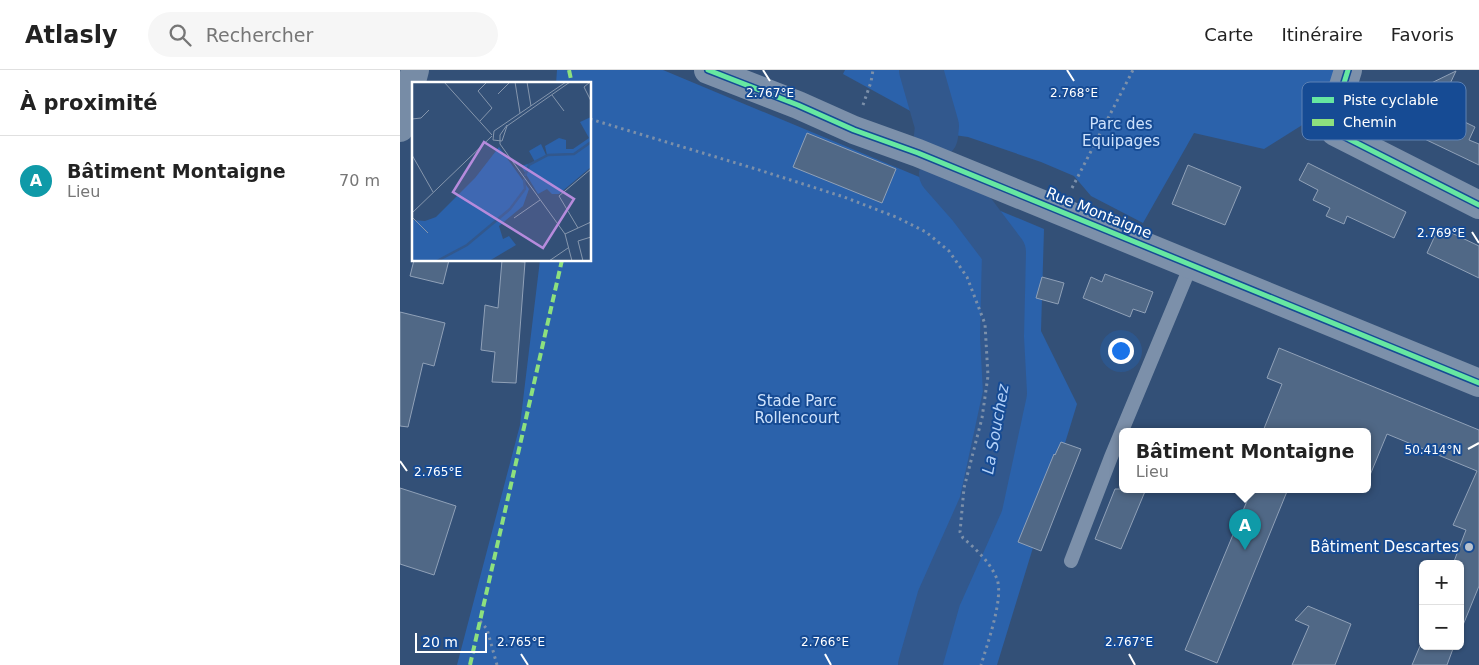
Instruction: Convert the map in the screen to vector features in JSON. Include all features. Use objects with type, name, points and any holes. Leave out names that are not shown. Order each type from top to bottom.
[{"type":"main road","points":[[400,128],[414,70]]},
{"type":"street","name":"Rue Montaigne","points":[[708,70],[798,105],[854,130],[894,143],[1064,212],[1479,383]]},
{"type":"street","points":[[1344,82],[1348,70]]},
{"type":"street","points":[[1351,140],[1479,205]]},
{"type":"lane","points":[[1123,428],[1191,265]]},
{"type":"lane","points":[[1071,561],[1119,438]]},
{"type":"path","points":[[854,130],[872,82],[874,70]]},
{"type":"path","points":[[1064,212],[1072,190],[1133,70]]},
{"type":"path","points":[[591,119],[756,168],[844,197],[896,217],[926,232],[949,251],[967,277],[984,324],[988,376],[982,418],[964,488],[960,532],[963,538],[989,564],[998,581],[997,611],[981,665]]},
{"type":"path","points":[[480,621],[487,629],[497,665]]},
{"type":"green space","name":"Stade Parc Rollencourt","points":[[557,70],[663,70],[1044,229],[1041,331],[1077,404],[997,665],[457,665],[520,425],[540,261],[591,261],[591,82],[556,82]]},
{"type":"green space","name":"Parc des Equipages","points":[[845,70],[1334,70],[1331,82],[1302,82],[1302,125],[1264,149],[1194,133],[1143,223],[1091,196],[1074,176],[1041,162],[968,137],[954,135],[843,74]]},
{"type":"building","points":[[1456,71],[1451,82],[1433,82]]},
{"type":"building","points":[[1466,123],[1475,127],[1469,140],[1479,144],[1479,165],[1427,140],[1466,140]]},
{"type":"building","points":[[807,133],[896,169],[882,203],[793,167]]},
{"type":"building","points":[[1308,163],[1406,212],[1394,238],[1347,216],[1344,224],[1326,216],[1330,208],[1313,200],[1318,190],[1299,180]]},
{"type":"building","points":[[1188,165],[1241,187],[1225,225],[1172,204]]},
{"type":"building","points":[[1439,227],[1479,246],[1479,278],[1427,253]]},
{"type":"building","points":[[414,261],[449,261],[443,284],[410,276]]},
{"type":"building","points":[[502,261],[525,262],[516,383],[492,382],[495,352],[481,350],[485,305],[498,308]]},
{"type":"building","points":[[1105,274],[1153,292],[1145,313],[1133,309],[1130,317],[1083,298],[1091,277],[1102,282]]},
{"type":"building","points":[[1042,277],[1064,283],[1058,304],[1036,298]]},
{"type":"building","points":[[400,312],[445,323],[434,366],[423,363],[408,427],[400,426]]},
{"type":"building","points":[[1279,348],[1479,430],[1479,586],[1464,623],[1464,560],[1455,560],[1466,530],[1453,525],[1477,471],[1387,434],[1371,473],[1371,428],[1264,428],[1282,384],[1267,378]]},
{"type":"building","points":[[1061,442],[1081,449],[1041,551],[1018,542],[1054,454]]},
{"type":"building","points":[[400,488],[456,506],[434,575],[400,564]]},
{"type":"building","points":[[1115,489],[1119,489],[1119,493],[1144,493],[1121,549],[1095,539]]},
{"type":"building","points":[[1250,493],[1286,493],[1217,663],[1185,650]]},
{"type":"building","points":[[1308,606],[1351,624],[1335,665],[1292,665],[1309,626],[1295,620]]},
{"type":"building","points":[[1419,648],[1419,650],[1453,650],[1447,665],[1412,665]]},
{"type":"waterway","name":"La Souchez","points":[[921,70],[937,126],[936,136]]},
{"type":"waterway","name":"La Souchez","points":[[920,665],[939,598],[981,504],[1005,393],[1002,337],[1004,252],[970,207],[941,174]]},
{"type":"marked path","points":[[569,70],[572,82]]},
{"type":"marked path","points":[[470,665],[562,261]]},
{"type":"cycle path","points":[[708,70],[798,105],[854,130],[918,153],[1479,383]]},
{"type":"cycle path","points":[[1344,82],[1348,70]]},
{"type":"cycle path","points":[[1351,140],[1479,205]]},
{"type":"place","name":"Bâtiment Descartes","points":[[1469,547]]},
{"type":"place","name":"Bâtiment Montaigne","points":[[1245,550]]}]
